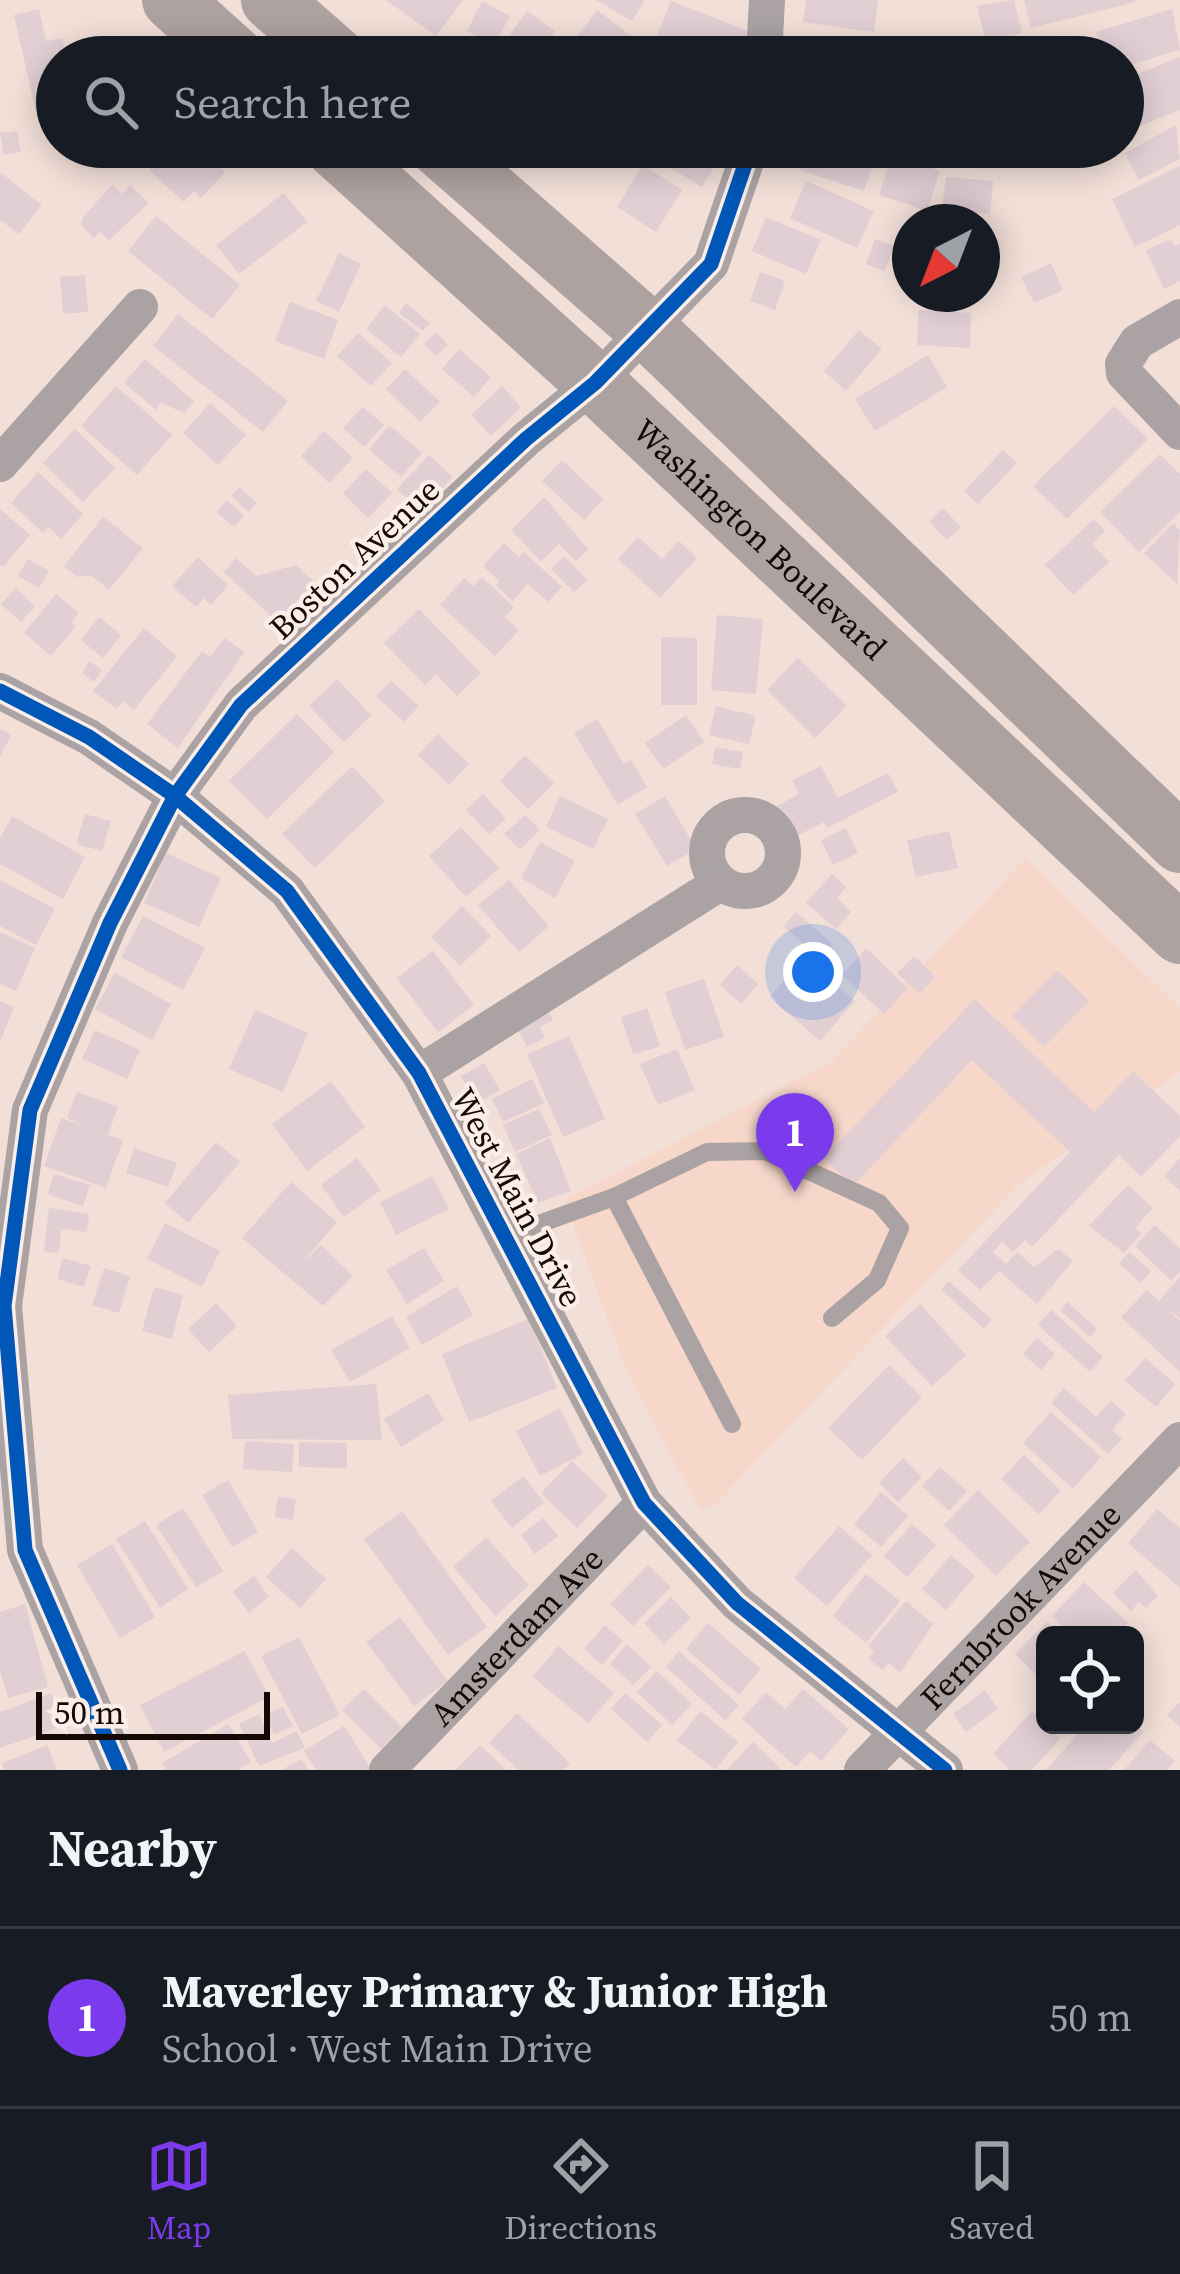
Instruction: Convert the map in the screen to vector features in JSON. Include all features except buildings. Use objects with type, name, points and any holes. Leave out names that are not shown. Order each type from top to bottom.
[{"type":"highway","points":[[172,0],[212,36]]},
{"type":"highway","points":[[271,0],[312,36]]},
{"type":"highway","name":"Washington Boulevard","points":[[357,168],[596,383],[1180,934]]},
{"type":"highway","points":[[463,168],[649,331],[1180,843]]},
{"type":"street","points":[[765,36],[767,0]]},
{"type":"street","name":"Boston Avenue","points":[[120,1770],[13,1554],[4,1306],[30,1110],[110,923],[175,796],[241,705],[649,331],[711,264],[744,168]]},
{"type":"street","points":[[0,464],[140,307]]},
{"type":"street","points":[[1180,317],[1137,342],[1123,364],[1124,374],[1180,432]]},
{"type":"street","name":"West Main Drive","points":[[0,691],[89,737],[175,796],[287,891],[418,1073],[508,1235],[644,1503],[737,1604],[945,1770]]},
{"type":"street","points":[[418,1073],[720,883]]},
{"type":"street","name":"Fernbrook Avenue","points":[[862,1770],[1180,1440]]},
{"type":"street","name":"Amsterdam Ave","points":[[387,1770],[407,1756],[644,1503]]},
{"type":"lane","points":[[508,1235],[614,1197],[707,1152],[765,1151],[879,1203],[900,1228],[877,1280],[832,1318]]},
{"type":"lane","points":[[614,1197],[732,1424]]},
{"type":"shaded area","points":[[1026,858],[1180,1008],[1180,1072],[1019,1184],[715,1505],[700,1510],[626,1370],[564,1200],[832,1061]]},
{"type":"cycle path","points":[[120,1770],[25,1550],[4,1306],[30,1110],[110,923],[175,796],[241,705],[526,439],[595,383],[711,264],[744,168]]},
{"type":"cycle path","points":[[0,691],[89,737],[175,796],[287,891],[419,1073],[644,1503],[737,1603],[945,1770]]},
{"type":"place","name":"Maverley Primary & Junior High","points":[[795,1192]]}]
